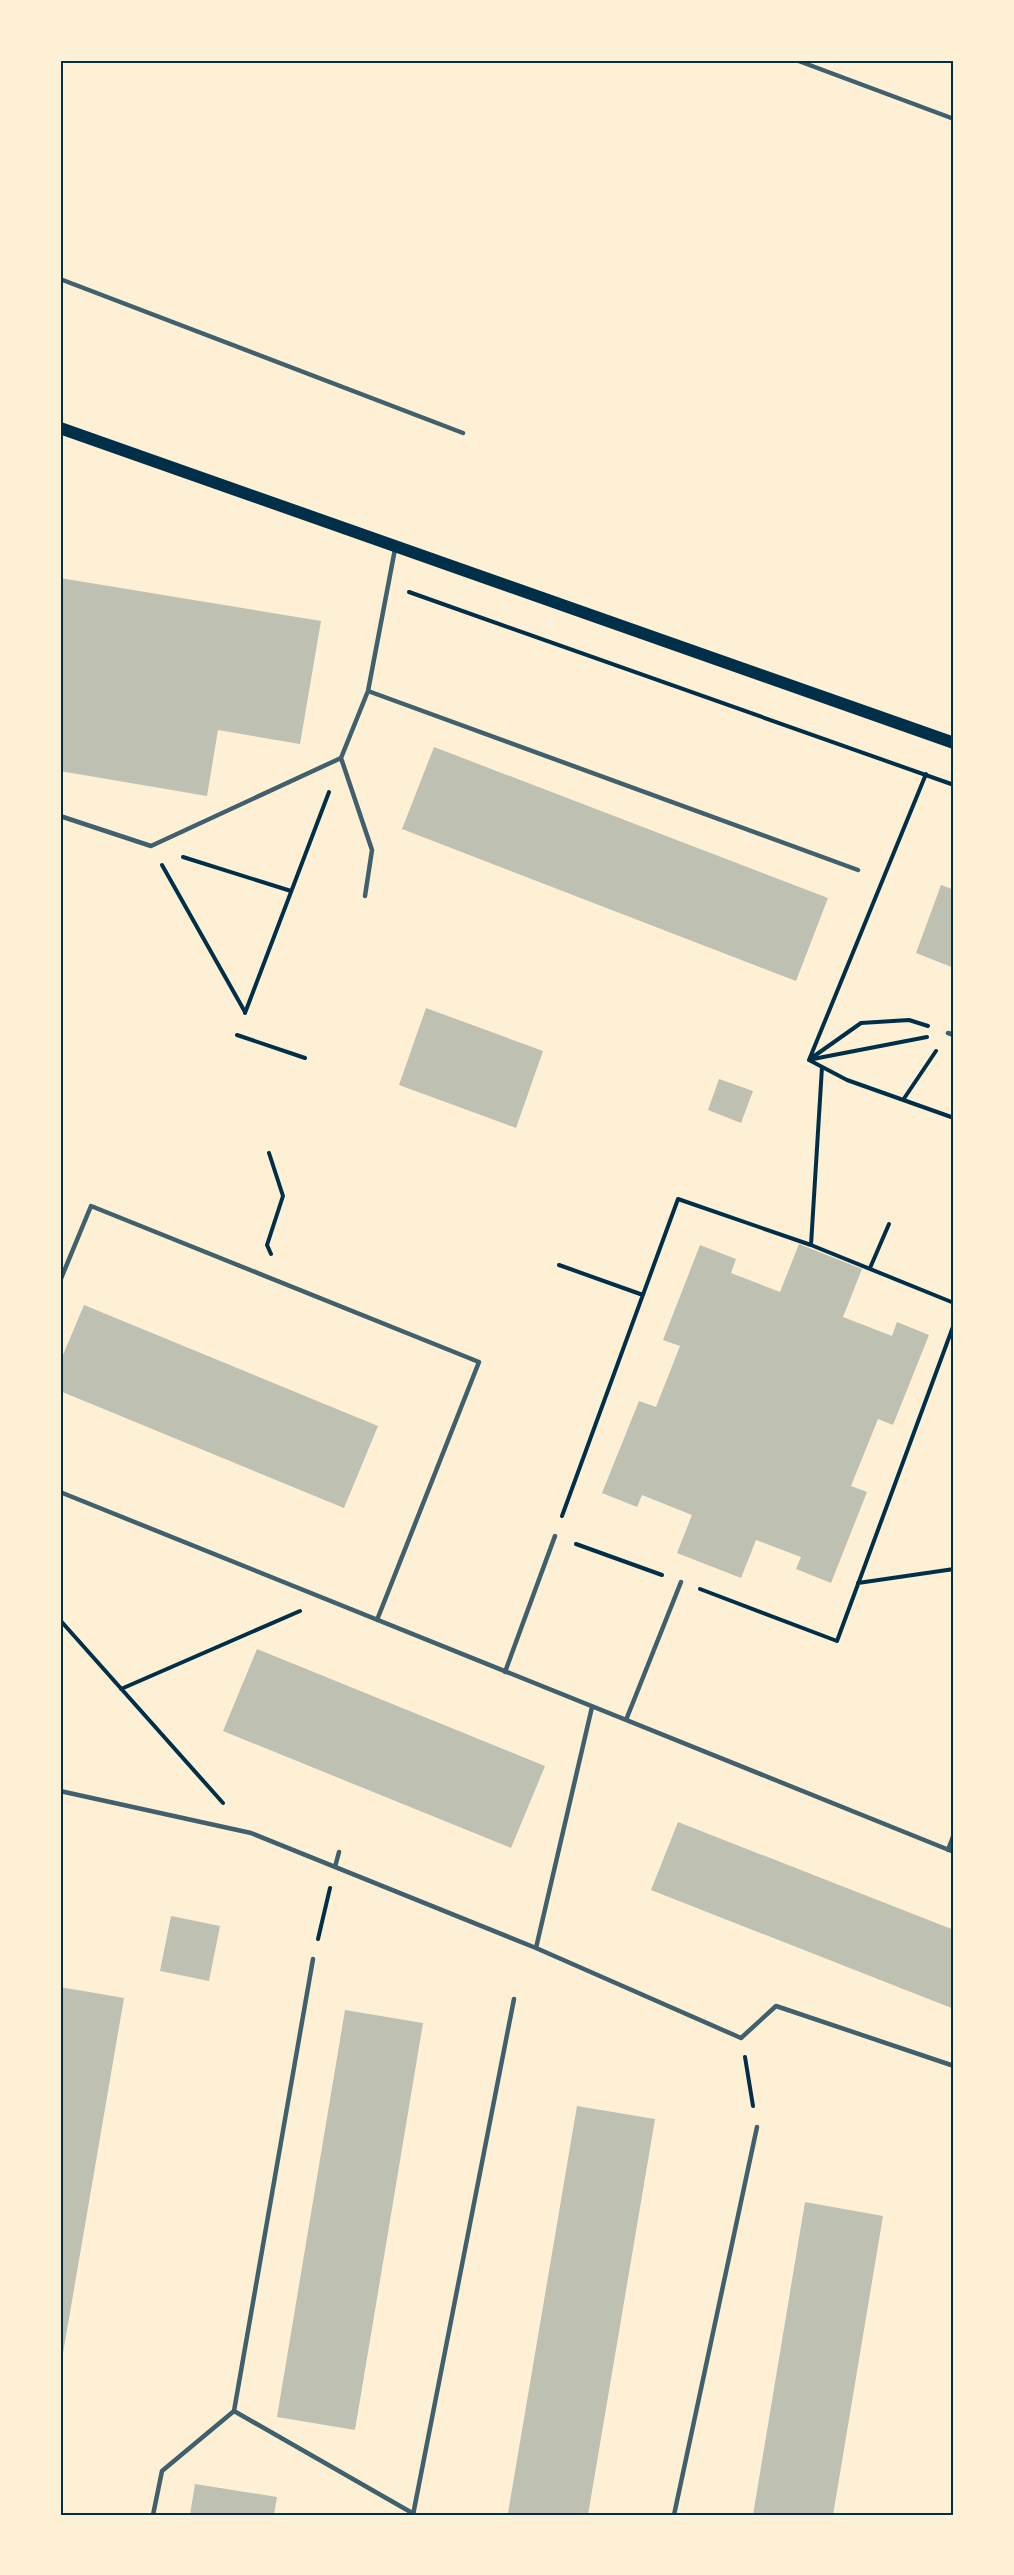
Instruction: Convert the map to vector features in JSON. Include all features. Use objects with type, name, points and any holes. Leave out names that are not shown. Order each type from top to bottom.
[{"type":"main road","points":[[60,428],[954,743]]},
{"type":"lane","points":[[796,60],[954,119]]},
{"type":"lane","points":[[60,279],[462,433]]},
{"type":"lane","points":[[365,896],[372,850],[341,758],[368,691],[396,546]]},
{"type":"lane","points":[[368,691],[858,870]]},
{"type":"lane","points":[[60,816],[151,846],[341,758]]},
{"type":"lane","points":[[948,1033],[954,1035]]},
{"type":"lane","points":[[60,1281],[91,1206],[479,1362],[377,1620]]},
{"type":"lane","points":[[60,1492],[954,1852]]},
{"type":"lane","points":[[506,1672],[555,1536]]},
{"type":"lane","points":[[626,1720],[681,1582]]},
{"type":"lane","points":[[536,1947],[592,1707]]},
{"type":"lane","points":[[60,1791],[251,1833],[536,1947],[741,2038],[776,2006],[954,2066]]},
{"type":"lane","points":[[948,1850],[954,1834]]},
{"type":"lane","points":[[335,1867],[339,1852]]},
{"type":"lane","points":[[153,2515],[162,2471],[234,2411],[313,1959]]},
{"type":"lane","points":[[234,2411],[414,2514],[514,1999]]},
{"type":"lane","points":[[674,2515],[756,2127]]},
{"type":"path","points":[[387,584],[954,785]]},
{"type":"path","points":[[151,846],[245,1013],[341,758]]},
{"type":"path","points":[[809,1060],[926,774]]},
{"type":"path","points":[[151,846],[291,891]]},
{"type":"path","points":[[809,1060],[861,1023],[909,1020],[948,1033]]},
{"type":"path","points":[[809,1060],[948,1033]]},
{"type":"path","points":[[903,1100],[948,1033]]},
{"type":"path","points":[[237,1035],[305,1058]]},
{"type":"path","points":[[809,1060],[847,1080],[954,1118]]},
{"type":"path","points":[[811,1245],[822,1067]]},
{"type":"path","points":[[268,1153],[283,1196],[267,1245],[282,1283]]},
{"type":"path","points":[[954,1303],[811,1245],[678,1199],[555,1536],[837,1641],[954,1324]]},
{"type":"path","points":[[870,1268],[889,1224]]},
{"type":"path","points":[[559,1265],[643,1295]]},
{"type":"path","points":[[858,1583],[954,1569]]},
{"type":"path","points":[[122,1689],[326,1600]]},
{"type":"path","points":[[60,1620],[251,1833]]},
{"type":"path","points":[[313,1959],[335,1867]]},
{"type":"path","points":[[741,2038],[756,2127]]},
{"type":"building","points":[[60,578],[321,621],[300,744],[218,730],[207,796],[60,771]]},
{"type":"building","points":[[434,747],[828,898],[796,981],[402,829]]},
{"type":"building","points":[[941,885],[954,890],[954,968],[916,953]]},
{"type":"building","points":[[426,1008],[543,1051],[516,1128],[399,1085]]},
{"type":"building","points":[[719,1079],[753,1091],[741,1123],[708,1110]]},
{"type":"building","points":[[799,1244],[862,1269],[843,1317],[892,1336],[897,1322],[929,1335],[893,1425],[878,1419],[851,1486],[867,1492],[831,1583],[796,1569],[801,1557],[756,1540],[741,1578],[677,1553],[692,1515],[642,1495],[637,1507],[602,1493],[639,1401],[656,1407],[680,1346],[663,1340],[700,1245],[736,1259],[731,1273],[780,1292]]},
{"type":"building","points":[[84,1305],[378,1426],[344,1508],[60,1391],[60,1362]]},
{"type":"building","points":[[257,1649],[545,1766],[511,1848],[223,1731]]},
{"type":"building","points":[[678,1822],[954,1930],[954,2009],[651,1890]]},
{"type":"building","points":[[171,1916],[220,1926],[209,1981],[160,1971]]},
{"type":"building","points":[[60,1987],[124,1998],[61,2365],[60,2365]]},
{"type":"building","points":[[345,2010],[423,2023],[355,2430],[277,2417]]},
{"type":"building","points":[[577,2106],[655,2119],[588,2515],[520,2515],[508,2513]]},
{"type":"building","points":[[805,2202],[883,2216],[833,2515],[753,2515]]},
{"type":"building","points":[[195,2484],[277,2497],[274,2515],[190,2515]]}]
